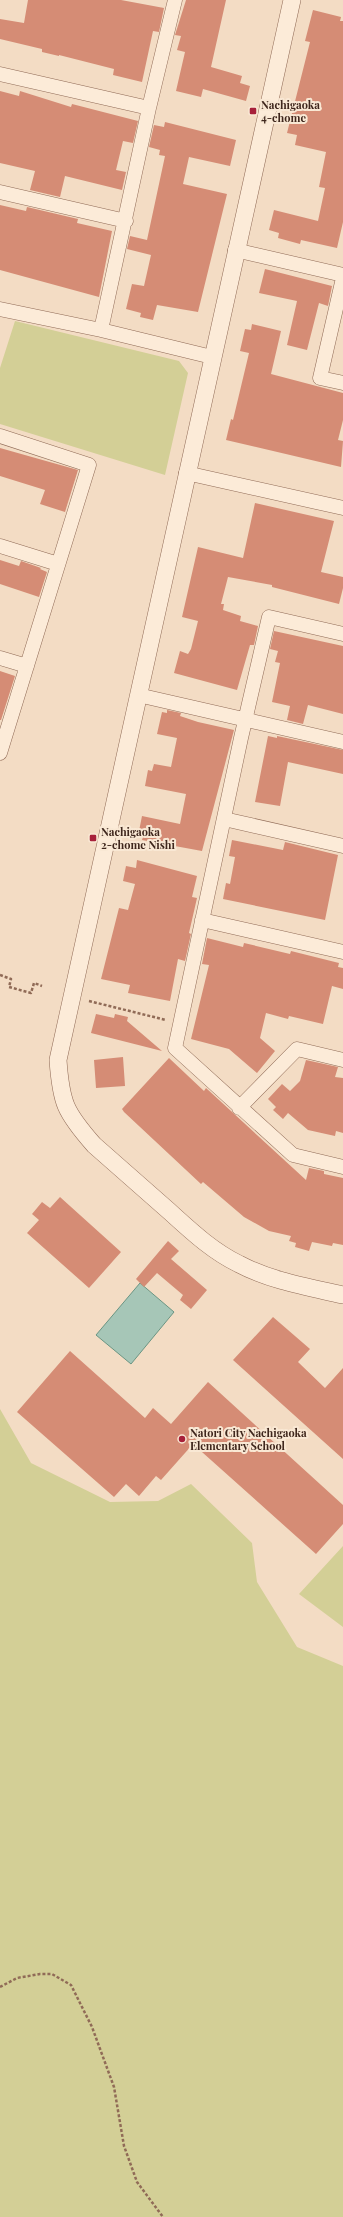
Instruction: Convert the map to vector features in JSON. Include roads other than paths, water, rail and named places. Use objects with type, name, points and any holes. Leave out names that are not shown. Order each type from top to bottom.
[{"type":"street","points":[[101,330],[126,221],[149,108],[175,0]]},
{"type":"street","points":[[292,0],[235,250],[59,1053],[60,1087],[63,1102],[71,1118],[94,1145],[218,1252],[238,1264],[266,1276],[296,1285],[343,1295]]},
{"type":"street","points":[[0,74],[149,108]]},
{"type":"street","points":[[0,192],[126,221]]},
{"type":"street","points":[[235,250],[343,277],[320,378],[343,383]]},
{"type":"street","points":[[0,309],[101,330],[212,357]]},
{"type":"street","points":[[0,436],[89,465],[0,753]]},
{"type":"street","points":[[186,473],[343,508]]},
{"type":"street","points":[[0,546],[58,564]]},
{"type":"street","points":[[343,634],[270,617],[245,721],[175,1048],[239,1108],[293,1155],[343,1166]]},
{"type":"street","points":[[0,658],[27,666]]},
{"type":"street","points":[[138,695],[245,721],[343,742]]},
{"type":"street","points":[[224,819],[343,846]]},
{"type":"street","points":[[202,920],[343,952]]},
{"type":"street","points":[[239,1108],[297,1049],[343,1060]]},
{"type":"place","name":"Nachigaoka 4-chome","points":[[253,111]]},
{"type":"place","name":"Nachigaoka 2-chome Nishi","points":[[93,838]]},
{"type":"place","name":"Natori City Nachigaoka Elementary School","points":[[182,1439]]}]
